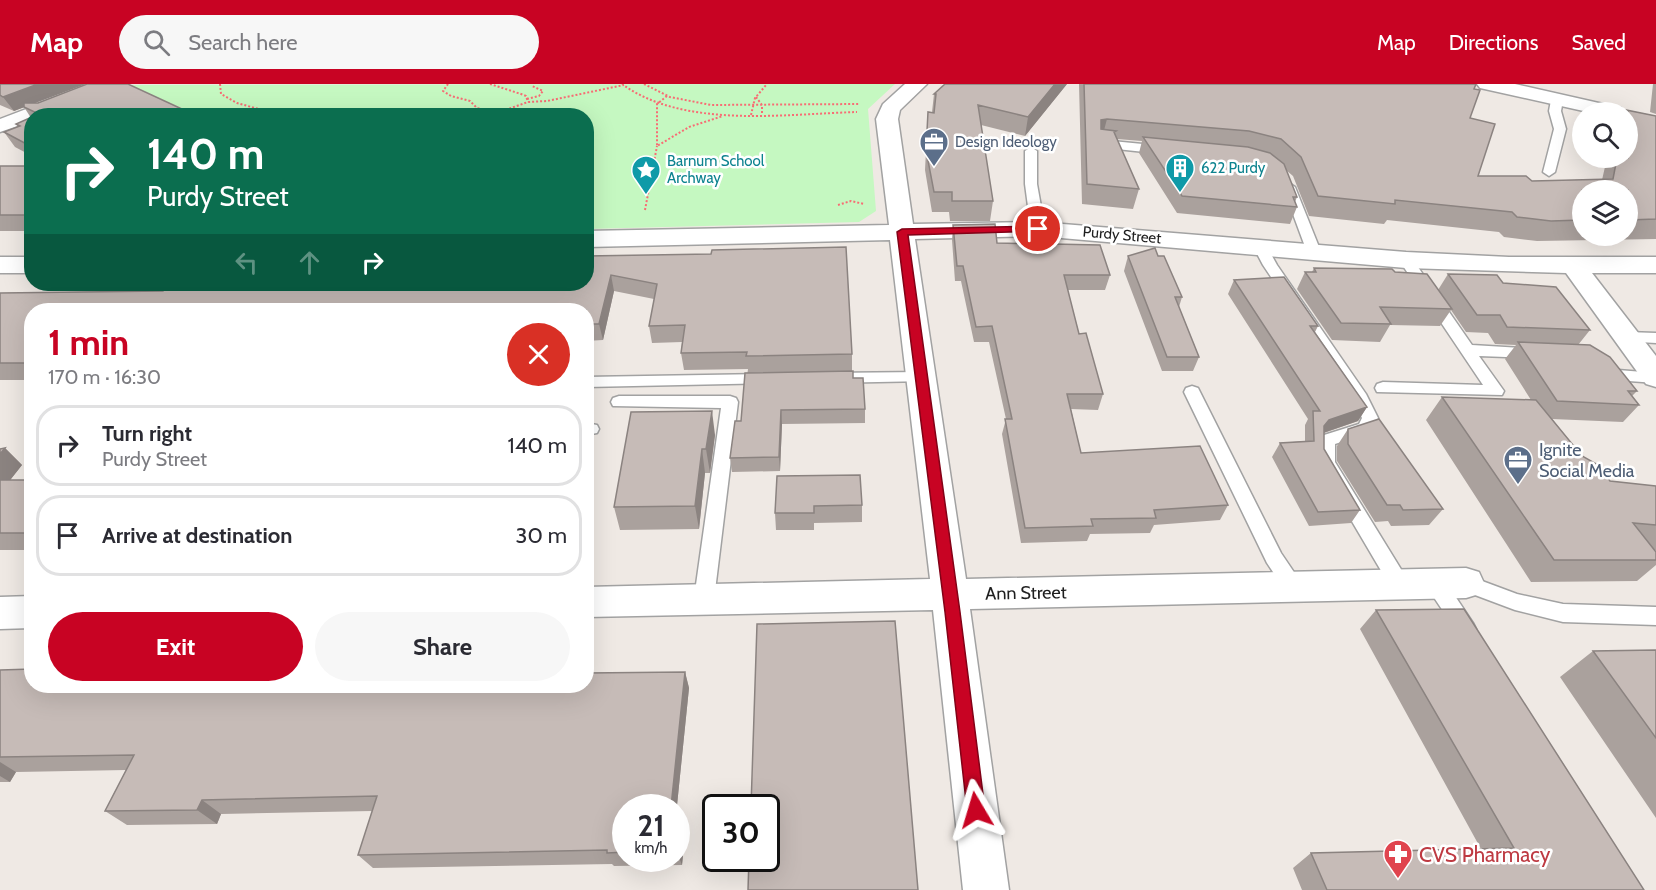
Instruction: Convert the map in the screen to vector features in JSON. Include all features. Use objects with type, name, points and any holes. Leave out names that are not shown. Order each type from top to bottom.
[{"type":"street","points":[[47,108],[110,84]]},
{"type":"street","points":[[918,84],[890,108],[887,119],[922,376],[986,890]]},
{"type":"street","points":[[1487,84],[1572,103]]},
{"type":"street","points":[[0,126],[24,117]]},
{"type":"street","name":"Purdy Street","points":[[594,238],[1038,229],[1406,260],[1574,266],[1656,265]]},
{"type":"street","points":[[0,265],[24,265]]},
{"type":"street","points":[[1574,266],[1656,378]]},
{"type":"street","name":"Ann Street","points":[[594,602],[1451,584]]},
{"type":"street","points":[[0,613],[24,612]]},
{"type":"lane","points":[[1549,172],[1560,129],[1555,111],[1557,100]]},
{"type":"lane","points":[[1102,144],[1172,151]]},
{"type":"lane","points":[[1031,151],[1031,184],[1038,229]]},
{"type":"lane","points":[[1285,177],[1314,252]]},
{"type":"lane","points":[[1261,248],[1270,265],[1360,398],[1370,418],[1366,428],[1327,440],[1326,462],[1400,585]]},
{"type":"lane","points":[[1383,388],[1496,391],[1406,260]]},
{"type":"lane","points":[[1627,337],[1656,338]]},
{"type":"lane","points":[[1467,350],[1545,354]]},
{"type":"lane","points":[[1588,360],[1615,375],[1656,378]]},
{"type":"lane","points":[[807,378],[922,376]]},
{"type":"lane","points":[[594,382],[784,379]]},
{"type":"lane","points":[[1192,392],[1274,558],[1294,587]]},
{"type":"lane","points":[[619,402],[730,402],[704,599]]},
{"type":"lane","points":[[1451,584],[1563,613],[1656,616]]},
{"type":"lane","points":[[1451,584],[1475,643]]},
{"type":"path","points":[[220,84],[221,94],[237,103],[255,108]]},
{"type":"path","points":[[448,84],[443,91],[451,96],[470,101],[477,108]]},
{"type":"path","points":[[490,84],[504,91],[520,93],[526,96],[528,101]]},
{"type":"path","points":[[644,84],[668,96],[711,105],[861,104]]},
{"type":"path","points":[[751,115],[750,105],[761,88],[767,84]]},
{"type":"path","points":[[516,108],[539,96],[543,91],[532,85],[530,89],[520,93]]},
{"type":"path","points":[[528,101],[547,101],[623,85],[657,104],[726,115],[857,112]]},
{"type":"path","points":[[657,104],[668,96]]},
{"type":"path","points":[[756,97],[762,105],[762,114]]},
{"type":"path","points":[[646,195],[657,146],[657,104]]},
{"type":"path","points":[[657,146],[689,128],[726,115]]},
{"type":"green space","points":[[895,84],[868,109],[876,211],[859,222],[594,229],[594,108],[182,108],[125,85]]},
{"type":"building","points":[[0,84],[38,84],[3,97],[0,95]]},
{"type":"building","points":[[87,84],[128,84],[180,108],[24,107],[24,103],[38,103]]},
{"type":"building","points":[[945,84],[1055,84],[1028,117],[978,105],[993,201],[952,201],[952,192],[934,192],[926,150],[928,112],[934,113],[936,94],[934,94]]},
{"type":"building","points":[[1084,84],[1476,84],[1474,89],[1480,90],[1470,118],[1495,124],[1478,176],[1526,176],[1532,181],[1572,180],[1572,220],[1551,221],[1517,217],[1512,212],[1395,200],[1395,204],[1318,196],[1301,157],[1281,139],[1249,131],[1107,119],[1101,120],[1101,129],[1116,131],[1114,132],[1139,189],[1087,184]]},
{"type":"building","points":[[1638,112],[1656,116],[1656,219],[1638,220],[1638,180],[1572,180],[1613,179],[1615,168],[1638,168]]},
{"type":"building","points":[[24,120],[24,143],[4,132],[20,126],[16,124]]},
{"type":"building","points":[[1143,137],[1248,147],[1270,153],[1284,164],[1297,197],[1293,197],[1297,207],[1182,196]]},
{"type":"building","points":[[0,166],[24,166],[24,215],[0,215]]},
{"type":"building","points":[[995,224],[997,243],[1100,245],[1110,275],[1064,275],[1079,334],[1086,333],[1103,394],[1067,394],[1081,453],[1200,446],[1228,505],[1154,510],[1156,518],[1091,519],[1093,526],[1025,528],[1005,419],[1012,419],[992,326],[976,327],[963,266],[957,266],[953,225]]},
{"type":"building","points":[[846,247],[852,354],[746,356],[747,352],[681,353],[685,325],[649,326],[657,284],[611,275],[599,324],[594,324],[594,303],[24,303],[24,363],[0,363],[0,293],[594,291],[594,256],[711,254],[712,250]]},
{"type":"building","points":[[1155,248],[1158,256],[1164,256],[1182,297],[1175,297],[1199,357],[1167,357],[1128,256]]},
{"type":"building","points":[[1314,268],[1392,269],[1395,272],[1427,274],[1452,309],[1380,307],[1391,324],[1341,323],[1305,272],[1316,272]]},
{"type":"building","points":[[1448,274],[1497,275],[1503,283],[1556,287],[1590,330],[1507,327],[1500,315],[1477,315]]},
{"type":"building","points":[[1284,277],[1318,326],[1310,326],[1367,407],[1329,420],[1324,426],[1324,449],[1360,510],[1318,512],[1280,443],[1314,441],[1313,411],[1320,411],[1234,280]]},
{"type":"building","points":[[1518,342],[1590,345],[1610,357],[1637,391],[1628,391],[1639,405],[1557,401]]},
{"type":"building","points":[[853,371],[853,378],[863,378],[865,409],[781,410],[779,457],[730,458],[735,421],[741,421],[745,373]]},
{"type":"building","points":[[1442,397],[1536,400],[1582,456],[1600,466],[1610,481],[1656,486],[1656,525],[1633,523],[1656,552],[1656,560],[1554,560]]},
{"type":"building","points":[[712,411],[706,449],[702,449],[695,506],[614,507],[631,412]]},
{"type":"building","points":[[1379,419],[1443,509],[1403,510],[1400,505],[1387,505],[1348,444],[1348,429]]},
{"type":"building","points":[[860,475],[862,505],[814,506],[814,513],[775,513],[777,476]]},
{"type":"building","points":[[0,480],[24,480],[24,533],[0,533]]},
{"type":"building","points":[[1464,609],[1644,890],[1327,890],[1311,853],[1514,848],[1376,610]]},
{"type":"building","points":[[895,621],[918,890],[748,890],[749,872],[780,872],[780,794],[751,794],[757,624]]},
{"type":"building","points":[[1656,650],[1656,738],[1593,651]]},
{"type":"building","points":[[24,669],[24,693],[594,693],[594,673],[685,672],[672,794],[612,794],[612,853],[607,853],[607,850],[358,855],[377,796],[202,800],[197,810],[105,811],[134,755],[0,757],[0,670]]},
{"type":"place","name":"Design Ideology","points":[[934,168]]},
{"type":"place","name":"622 Purdy","points":[[1180,194]]},
{"type":"place","name":"Barnum School Archway","points":[[646,196]]},
{"type":"place","name":"Ignite Social Media","points":[[1518,486]]},
{"type":"place","name":"CVS Pharmacy","points":[[1398,880]]},
{"type":"route","points":[[976,810],[953,612],[902,232],[1038,229]]}]
